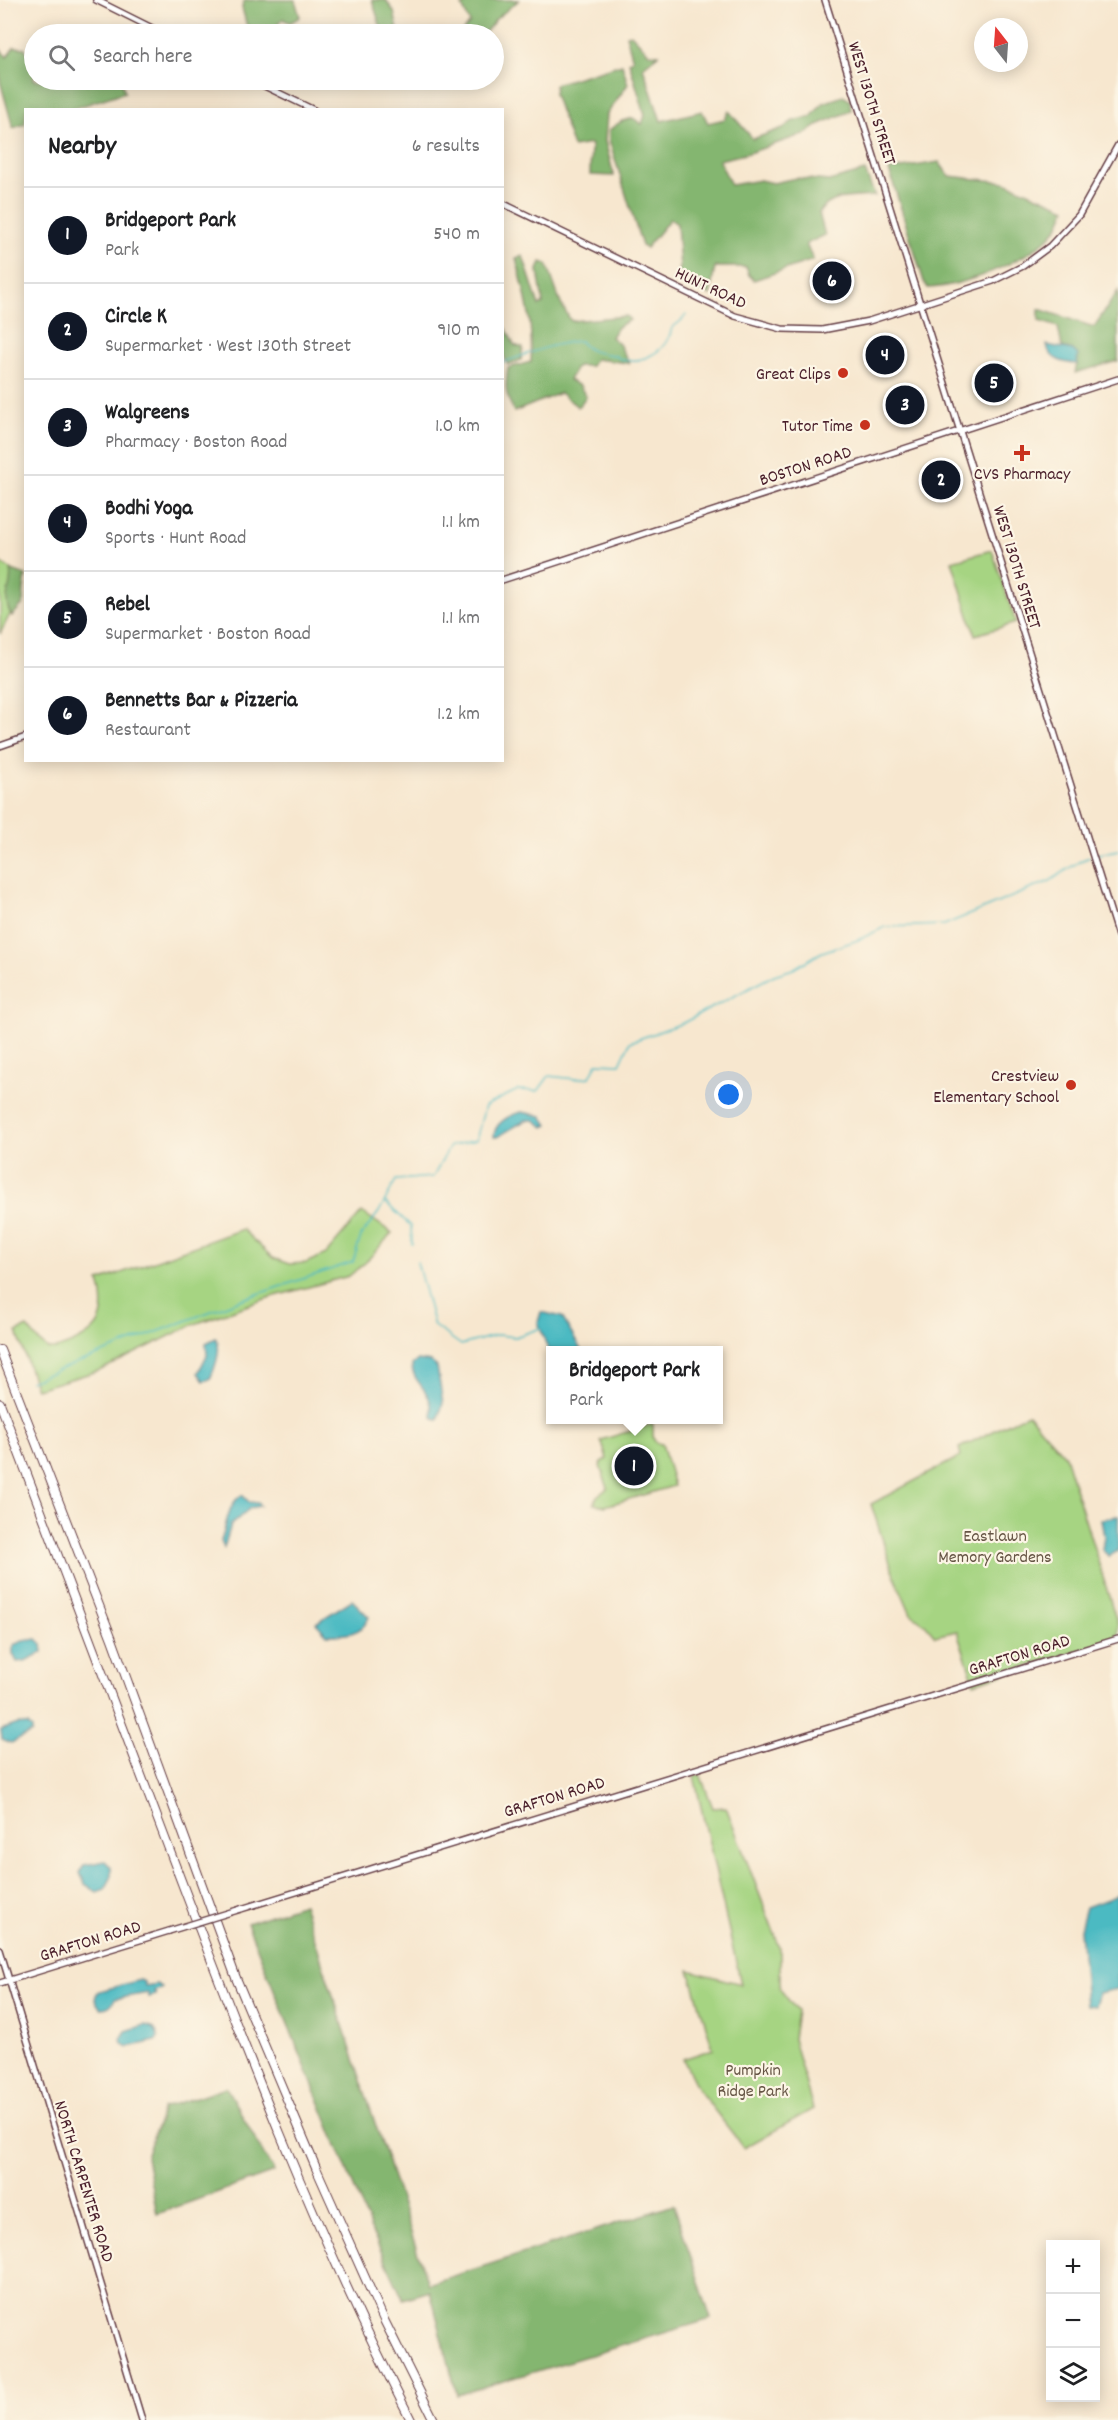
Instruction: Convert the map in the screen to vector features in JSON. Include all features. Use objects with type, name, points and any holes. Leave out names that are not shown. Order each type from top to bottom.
[{"type":"highway","points":[[0,1350],[112,1639],[236,1978],[316,2168],[384,2320],[434,2420]]},
{"type":"highway","points":[[0,1403],[252,2065],[364,2328],[411,2420]]},
{"type":"street","points":[[96,0],[144,24]]},
{"type":"street","name":"WEST 130TH STREET","points":[[825,0],[1118,936]]},
{"type":"street","points":[[273,90],[310,108]]},
{"type":"street","name":"HUNT ROAD","points":[[504,204],[719,310],[768,326],[806,330],[839,328],[868,322],[998,279],[1039,256],[1079,215],[1118,145]]},
{"type":"street","name":"BOSTON ROAD","points":[[504,579],[1118,379]]},
{"type":"street","points":[[0,746],[24,739]]},
{"type":"street","name":"GRAFTON ROAD","points":[[0,1983],[1118,1639]]},
{"type":"street","name":"NORTH CARPENTER ROAD","points":[[0,1950],[142,2420]]},
{"type":"green space","points":[[247,0],[295,0],[300,17],[290,23],[283,19],[278,24],[246,24],[242,8],[243,2]]},
{"type":"green space","points":[[372,0],[386,0],[394,12],[397,24],[380,24]]},
{"type":"green space","points":[[466,0],[519,0],[492,24],[469,24],[462,6],[467,3]]},
{"type":"green space","points":[[631,34],[649,53],[659,54],[643,67],[661,121],[702,111],[708,123],[725,119],[729,111],[753,139],[783,128],[793,121],[811,117],[823,103],[843,96],[850,100],[851,111],[820,124],[807,133],[749,153],[719,160],[731,185],[760,180],[773,183],[796,178],[829,181],[865,171],[875,196],[844,198],[824,207],[819,213],[825,235],[806,244],[813,260],[754,280],[746,267],[715,267],[710,295],[676,279],[680,268],[677,224],[670,219],[646,248],[642,246],[609,140],[609,130],[622,121],[633,118],[642,124],[645,115],[629,62],[633,60],[626,35]]},
{"type":"green space","points":[[14,47],[24,48],[24,90],[124,90],[125,92],[75,108],[24,108],[24,124],[13,128],[0,81],[0,49],[7,57]]},
{"type":"green space","points":[[622,64],[628,84],[607,114],[605,141],[614,176],[590,175],[591,144],[573,147],[554,94],[555,84]]},
{"type":"green space","points":[[939,162],[949,176],[1005,182],[1066,208],[1060,223],[1049,237],[1019,259],[980,276],[928,288],[924,282],[889,170]]},
{"type":"green space","points":[[523,256],[539,306],[543,304],[538,270],[541,262],[547,264],[561,304],[571,321],[626,316],[630,320],[617,327],[611,337],[619,344],[629,363],[595,359],[591,366],[577,366],[569,380],[580,386],[586,397],[578,407],[560,393],[514,412],[507,395],[508,368],[531,362],[530,321],[516,258]]},
{"type":"green space","points":[[1118,291],[1118,361],[1075,373],[1078,360],[1073,350],[1062,347],[1058,327],[1039,321],[1039,309],[1094,327]]},
{"type":"green space","points":[[504,327],[514,345],[523,348],[521,360],[508,365],[504,356]]},
{"type":"green space","points":[[992,550],[1016,623],[975,635],[952,561]]},
{"type":"green space","points":[[0,562],[24,574],[24,587],[0,634]]},
{"type":"green space","points":[[10,570],[24,575],[23,604],[12,616],[7,603]]},
{"type":"green space","points":[[362,1212],[392,1233],[366,1262],[349,1276],[268,1298],[192,1325],[101,1370],[36,1389],[17,1332],[27,1327],[41,1344],[52,1349],[77,1341],[94,1329],[102,1314],[102,1294],[99,1281],[242,1229],[273,1258],[289,1264],[306,1263],[326,1254]]},
{"type":"green space","name":"Eastlawn Memory Gardens","points":[[1028,1414],[1065,1456],[1118,1625],[1118,1639],[974,1683],[957,1631],[935,1636],[925,1624],[911,1614],[894,1575],[871,1504],[961,1456],[959,1448]]},
{"type":"green space","points":[[653,1424],[653,1438],[656,1443],[662,1444],[674,1486],[605,1506],[594,1504],[597,1496],[608,1488],[600,1466],[607,1459],[601,1440]]},
{"type":"green space","name":"Pumpkin Ridge Park","points":[[700,1774],[713,1808],[726,1807],[780,1948],[780,1989],[797,2011],[793,2039],[813,2109],[744,2148],[698,2089],[683,2059],[713,2049],[689,1970],[741,1984],[694,1776]]},
{"type":"green space","points":[[303,1904],[428,2284],[674,2205],[711,2319],[457,2395],[430,2291],[403,2299],[370,2227],[247,1923]]},
{"type":"green space","points":[[226,2087],[274,2172],[157,2214],[146,2157],[163,2108]]},
{"type":"water","points":[[1047,345],[1073,350],[1078,355],[1077,364],[1062,362],[1054,357]]},
{"type":"water","points":[[522,1112],[542,1116],[548,1125],[544,1127],[534,1120],[526,1120],[494,1137],[503,1120]]},
{"type":"water","points":[[541,1312],[562,1317],[579,1346],[547,1346],[538,1322]]},
{"type":"water","points":[[216,1338],[218,1353],[216,1364],[210,1379],[204,1381],[198,1373],[207,1355],[206,1343]]},
{"type":"water","points":[[418,1360],[431,1362],[437,1367],[443,1403],[438,1420],[432,1417],[429,1399],[413,1372],[412,1365]]},
{"type":"water","points":[[242,1495],[249,1502],[258,1503],[260,1506],[250,1508],[231,1525],[224,1548],[221,1541],[228,1516],[233,1504]]},
{"type":"water","points":[[1118,1516],[1118,1551],[1109,1556],[1102,1550],[1104,1536],[1101,1519]]},
{"type":"water","points":[[352,1600],[369,1617],[366,1623],[352,1633],[327,1635],[316,1623]]},
{"type":"water","points":[[37,1639],[42,1644],[43,1652],[25,1661],[17,1662],[13,1654],[13,1645]]},
{"type":"water","points":[[18,1724],[28,1725],[32,1733],[11,1743],[2,1739],[1,1730]]},
{"type":"water","points":[[105,1861],[111,1867],[111,1878],[105,1889],[97,1892],[85,1884],[80,1873],[84,1865]]},
{"type":"water","points":[[1118,1895],[1118,1989],[1099,1993],[1095,2006],[1086,2005],[1080,1929],[1086,1907]]},
{"type":"water","points":[[140,1980],[145,1986],[157,1984],[162,1989],[154,1991],[156,1995],[149,1997],[148,1993],[115,1999],[105,2008],[100,2008],[95,2000],[100,1991]]},
{"type":"water","points":[[145,2025],[156,2030],[158,2038],[155,2041],[129,2047],[122,2044],[121,2039],[126,2031]]},
{"type":"waterway","points":[[504,362],[550,346],[580,341],[595,352],[614,355],[621,359],[642,359],[661,348],[670,336],[672,328],[686,315]]},
{"type":"waterway","points":[[1095,855],[1118,850]]},
{"type":"waterway","points":[[30,1381],[240,1300],[353,1262],[361,1236],[379,1212],[396,1180],[433,1177],[450,1146],[476,1140],[485,1106],[518,1090],[538,1091],[549,1076],[575,1079],[590,1077],[597,1063],[620,1064],[630,1042],[683,1023],[774,975],[793,969],[822,952],[858,940],[885,927],[944,925],[1050,881],[1090,857]]},
{"type":"waterway","points":[[385,1202],[411,1226],[412,1244]]},
{"type":"waterway","points":[[417,1262],[434,1326],[461,1345],[498,1335],[515,1337],[541,1328]]},
{"type":"place","name":"Bennetts Bar & Pizzeria","points":[[832,281]]},
{"type":"place","name":"Bodhi Yoga","points":[[885,355]]},
{"type":"place","name":"Great Clips","points":[[843,373]]},
{"type":"place","name":"Rebel","points":[[994,383]]},
{"type":"place","name":"Walgreens","points":[[905,405]]},
{"type":"place","name":"Tutor Time","points":[[865,425]]},
{"type":"place","name":"CVS Pharmacy","points":[[1022,453]]},
{"type":"place","name":"Circle K","points":[[941,480]]},
{"type":"place","name":"Crestview Elementary School","points":[[1071,1085]]},
{"type":"place","name":"Bridgeport Park","points":[[634,1466]]}]
